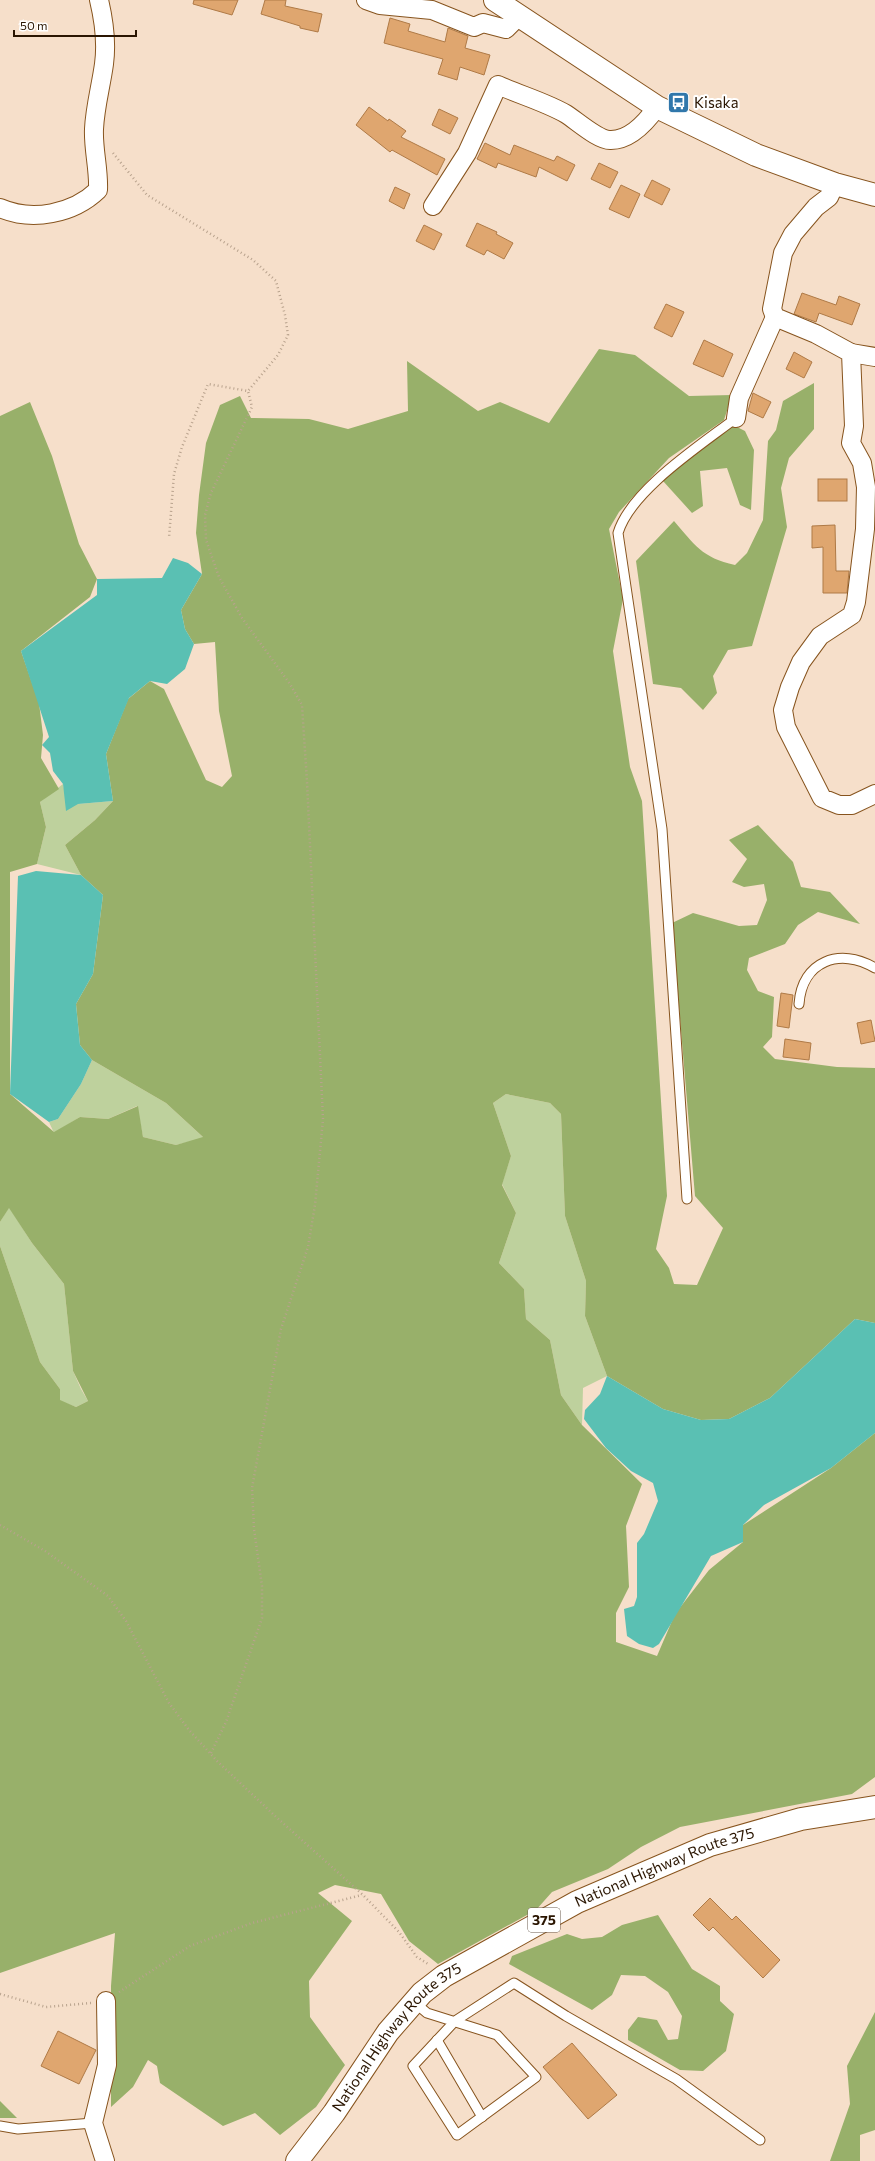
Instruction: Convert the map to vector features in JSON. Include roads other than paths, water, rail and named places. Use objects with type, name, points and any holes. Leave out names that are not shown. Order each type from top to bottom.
[{"type":"main road","points":[[495,0],[657,107],[756,155],[834,184],[875,195]]},
{"type":"main road","name":"National Highway Route 375","points":[[297,2161],[334,2113],[388,2032],[422,1993],[444,1976],[577,1902],[710,1845],[801,1819],[875,1807]]},
{"type":"street","points":[[0,208],[34,215],[52,214],[87,201],[98,190],[94,130],[98,92],[104,64],[105,40],[104,24],[99,0]]},
{"type":"street","points":[[366,0],[380,5],[432,10],[474,27],[483,23],[506,29],[519,16]]},
{"type":"street","points":[[433,206],[467,153],[498,85],[564,113],[602,139],[611,140],[630,134],[646,122],[657,107]]},
{"type":"street","points":[[736,418],[739,398],[775,317],[772,309],[783,253],[793,234],[816,207],[829,198],[834,184]]},
{"type":"street","points":[[775,317],[816,334],[850,353],[875,357]]},
{"type":"street","points":[[850,353],[854,426],[851,443],[862,463],[866,487],[865,528],[856,602],[852,615],[820,636],[801,662],[790,687],[783,710],[786,727],[822,798],[839,805],[852,805],[875,794]]},
{"type":"street","points":[[105,2161],[93,2123],[107,2065],[106,2001]]},
{"type":"lane","points":[[687,1199],[662,829],[618,533],[622,519],[630,509],[673,465],[736,418]]},
{"type":"lane","points":[[799,1004],[800,990],[812,970],[822,961],[833,958],[852,959],[875,968]]},
{"type":"lane","points":[[414,2002],[427,2013],[455,2021],[497,2035],[536,2077],[457,2135],[413,2066],[455,2021],[514,1983],[566,2016],[676,2079],[760,2140]]},
{"type":"lane","points":[[437,2040],[482,2117]]},
{"type":"lane","points":[[0,2126],[18,2129],[93,2123]]},
{"type":"water","points":[[173,558],[188,563],[202,574],[181,610],[185,629],[194,644],[185,669],[167,684],[150,681],[129,698],[106,754],[113,801],[78,804],[66,811],[63,784],[53,771],[50,753],[42,745],[49,737],[21,651],[97,595],[97,579],[162,578]]},
{"type":"water","points":[[36,871],[81,875],[103,895],[93,974],[76,1004],[80,1045],[92,1060],[81,1084],[58,1119],[49,1122],[10,1094],[18,876]]},
{"type":"water","points":[[855,1319],[875,1323],[875,1433],[831,1468],[764,1505],[743,1525],[743,1542],[711,1556],[659,1644],[653,1648],[639,1644],[627,1636],[624,1609],[634,1606],[637,1597],[637,1543],[644,1534],[658,1501],[653,1483],[631,1471],[606,1448],[584,1419],[585,1410],[600,1394],[607,1376],[663,1409],[701,1420],[729,1419],[770,1398]]},
{"type":"place","name":"Kisaka","points":[[678,103]]}]
